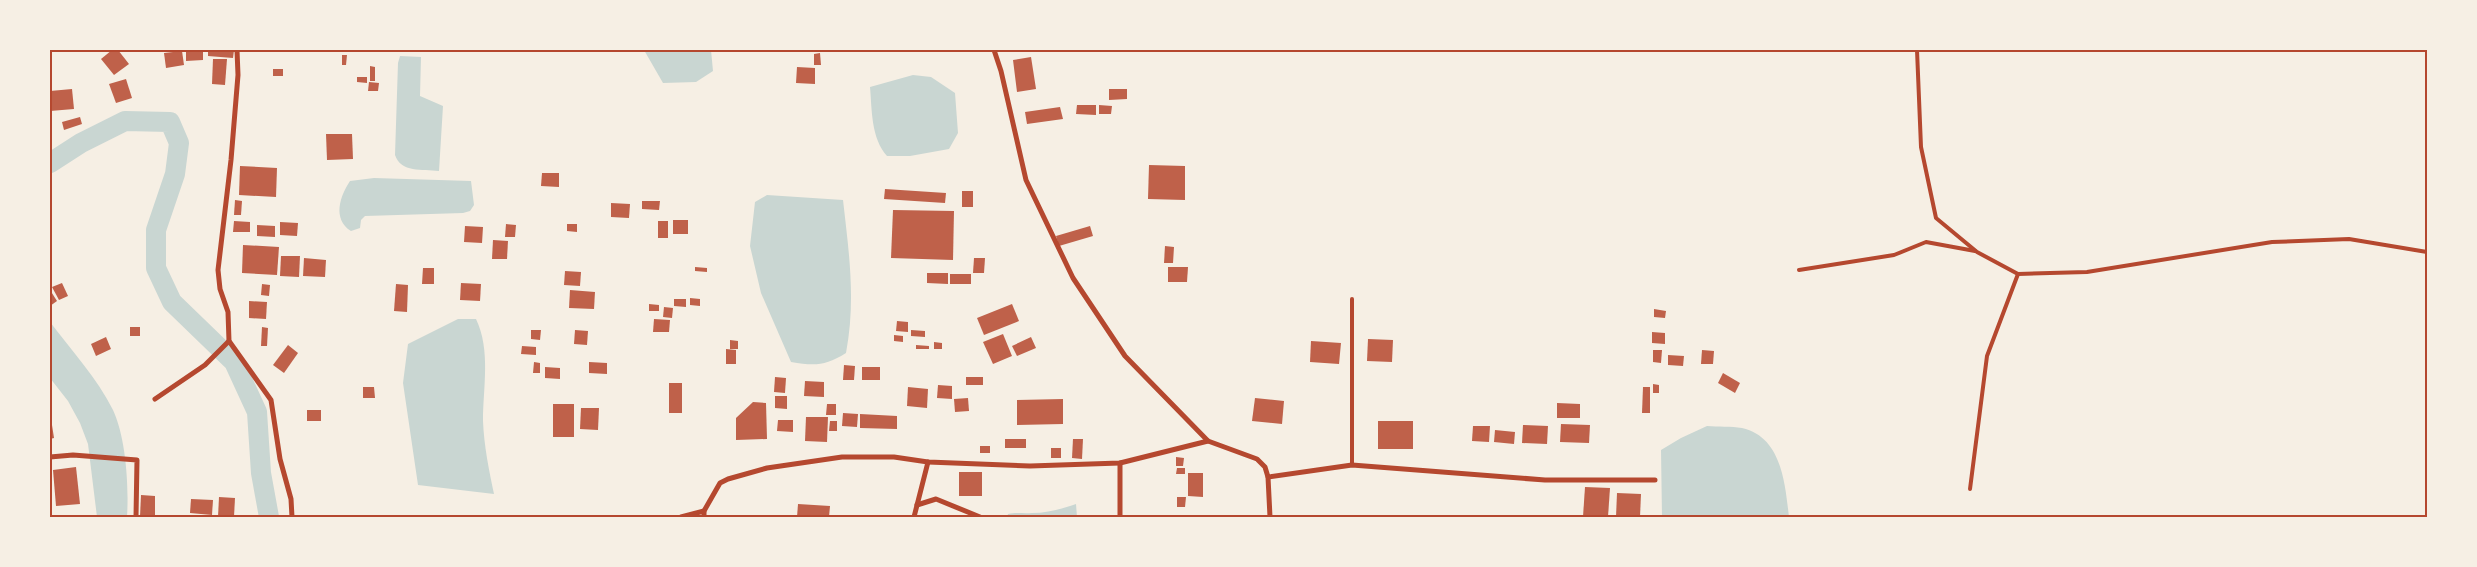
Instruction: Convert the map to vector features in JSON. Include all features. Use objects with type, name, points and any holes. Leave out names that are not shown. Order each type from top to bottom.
[{"type":"street","points":[[237,50],[238,75],[231,160],[218,270],[220,288],[228,312],[229,341],[271,400],[280,459],[291,499],[292,517]]},
{"type":"street","points":[[994,50],[1001,71],[1026,180],[1073,278],[1125,356],[1208,441],[1257,459],[1265,467],[1268,477],[1270,517]]},
{"type":"street","points":[[154,399],[205,365],[229,341]]},
{"type":"street","points":[[681,517],[704,514],[720,483],[728,479],[767,468],[842,457],[894,457],[928,462],[1030,466],[1120,463],[1208,441]]},
{"type":"street","points":[[50,457],[73,456],[137,460],[136,517]]},
{"type":"street","points":[[914,517],[928,462]]},
{"type":"street","points":[[1120,463],[1120,517]]},
{"type":"street","points":[[1268,477],[1352,465],[1545,480],[1655,480]]},
{"type":"street","points":[[917,506],[936,499],[980,517]]},
{"type":"lane","points":[[1917,50],[1921,147],[1936,218],[1977,252],[2018,274],[2087,272],[2272,242],[2349,238],[2427,252]]},
{"type":"lane","points":[[1799,270],[1894,255],[1926,242],[1977,252]]},
{"type":"lane","points":[[1970,489],[1987,356],[2018,274]]},
{"type":"lane","points":[[1352,299],[1352,465]]},
{"type":"shaded area","points":[[644,50],[711,50],[713,71],[696,82],[663,83]]},
{"type":"shaded area","points":[[400,56],[421,57],[420,96],[443,106],[439,171],[407,167],[398,161],[395,155],[398,63]]},
{"type":"shaded area","points":[[913,75],[931,77],[955,93],[958,133],[949,149],[910,156],[887,156],[875,132],[870,87]]},
{"type":"shaded area","points":[[374,178],[471,181],[474,205],[470,211],[463,213],[365,216],[361,220],[360,228],[351,231],[341,220],[340,207],[343,193],[350,181]]},
{"type":"shaded area","points":[[767,195],[843,200],[850,276],[851,314],[846,353],[826,363],[807,364],[791,362],[761,293],[750,246],[755,202]]},
{"type":"shaded area","points":[[458,319],[476,319],[481,331],[485,356],[483,421],[487,458],[494,494],[418,485],[403,383],[408,344]]},
{"type":"shaded area","points":[[50,322],[92,376],[113,410],[121,434],[126,462],[127,517],[97,517],[88,444],[80,423],[68,401],[50,378]]},
{"type":"shaded area","points":[[1707,426],[1742,428],[1755,433],[1766,441],[1773,451],[1783,477],[1789,517],[1662,517],[1661,450]]},
{"type":"shaded area","points":[[1076,504],[1077,517],[1007,517],[1008,514],[1044,512]]},
{"type":"building","points":[[112,50],[118,50],[129,64],[114,75],[101,59]]},
{"type":"building","points":[[186,50],[203,50],[203,60],[186,61]]},
{"type":"building","points":[[208,50],[234,50],[233,58],[208,56]]},
{"type":"building","points":[[182,51],[184,65],[166,68],[164,53]]},
{"type":"building","points":[[820,53],[821,65],[814,65],[814,54]]},
{"type":"building","points":[[342,55],[347,55],[346,65],[342,65]]},
{"type":"building","points":[[1031,57],[1036,89],[1017,92],[1013,60]]},
{"type":"building","points":[[213,59],[227,59],[225,85],[212,84]]},
{"type":"building","points":[[370,66],[375,67],[375,81],[370,81]]},
{"type":"building","points":[[797,67],[815,68],[815,84],[796,83]]},
{"type":"building","points":[[273,69],[283,69],[283,76],[273,76]]},
{"type":"building","points":[[357,77],[367,77],[367,83],[357,82]]},
{"type":"building","points":[[126,79],[132,98],[116,103],[109,84]]},
{"type":"building","points":[[369,82],[379,83],[378,91],[368,91]]},
{"type":"building","points":[[72,89],[74,109],[50,111],[50,91]]},
{"type":"building","points":[[1109,89],[1127,89],[1127,99],[1109,100]]},
{"type":"building","points":[[1077,105],[1096,105],[1096,115],[1076,114]]},
{"type":"building","points":[[1099,105],[1112,106],[1111,114],[1099,114]]},
{"type":"building","points":[[1060,107],[1063,119],[1027,124],[1025,112]]},
{"type":"building","points":[[80,117],[82,124],[64,130],[62,122]]},
{"type":"building","points":[[326,134],[352,134],[353,159],[327,160]]},
{"type":"building","points":[[1149,165],[1185,166],[1185,200],[1148,199]]},
{"type":"building","points":[[240,166],[277,168],[276,197],[239,195]]},
{"type":"building","points":[[542,173],[559,173],[559,187],[541,186]]},
{"type":"building","points":[[885,189],[946,193],[945,203],[884,199]]},
{"type":"building","points":[[962,191],[973,191],[973,207],[962,207]]},
{"type":"building","points":[[235,200],[242,201],[241,215],[234,215]]},
{"type":"building","points":[[642,201],[660,201],[659,210],[642,209]]},
{"type":"building","points":[[611,203],[630,204],[629,218],[611,217]]},
{"type":"building","points":[[893,210],[954,211],[953,260],[891,258]]},
{"type":"building","points":[[673,220],[688,220],[688,234],[673,234]]},
{"type":"building","points":[[234,221],[250,222],[250,232],[233,232]]},
{"type":"building","points":[[658,221],[668,221],[668,238],[658,238]]},
{"type":"building","points":[[280,222],[298,223],[297,236],[280,235]]},
{"type":"building","points":[[506,224],[516,225],[515,237],[505,237]]},
{"type":"building","points":[[567,224],[577,224],[577,232],[567,231]]},
{"type":"building","points":[[257,225],[275,226],[275,237],[257,236]]},
{"type":"building","points":[[465,226],[483,227],[482,243],[464,242]]},
{"type":"building","points":[[1090,226],[1093,236],[1059,246],[1056,236]]},
{"type":"building","points":[[493,240],[508,241],[507,259],[492,259]]},
{"type":"building","points":[[243,245],[279,247],[277,275],[242,273]]},
{"type":"building","points":[[1165,246],[1174,247],[1173,263],[1164,263]]},
{"type":"building","points":[[281,256],[300,256],[299,277],[280,276]]},
{"type":"building","points":[[304,258],[326,260],[325,277],[303,276]]},
{"type":"building","points":[[974,258],[985,258],[984,273],[973,273]]},
{"type":"building","points":[[695,267],[707,268],[707,272],[695,271]]},
{"type":"building","points":[[1168,267],[1188,267],[1187,282],[1168,282]]},
{"type":"building","points":[[423,268],[434,268],[434,284],[422,284]]},
{"type":"building","points":[[565,271],[581,272],[580,286],[564,285]]},
{"type":"building","points":[[927,273],[948,273],[948,284],[927,283]]},
{"type":"building","points":[[950,274],[971,274],[971,284],[950,284]]},
{"type":"building","points":[[62,283],[68,296],[59,300],[52,287]]},
{"type":"building","points":[[461,283],[481,284],[480,301],[460,300]]},
{"type":"building","points":[[262,284],[270,285],[269,296],[261,295]]},
{"type":"building","points":[[396,284],[408,285],[407,312],[394,311]]},
{"type":"building","points":[[50,290],[57,301],[50,306]]},
{"type":"building","points":[[570,290],[595,292],[594,309],[569,308]]},
{"type":"building","points":[[690,298],[700,299],[700,306],[690,305]]},
{"type":"building","points":[[674,299],[686,299],[686,307],[674,306]]},
{"type":"building","points":[[249,301],[267,302],[266,319],[249,318]]},
{"type":"building","points":[[649,304],[659,305],[659,311],[649,311]]},
{"type":"building","points":[[1012,304],[1019,321],[984,335],[977,318]]},
{"type":"building","points":[[664,307],[673,308],[672,318],[663,317]]},
{"type":"building","points":[[1654,309],[1666,311],[1665,318],[1654,317]]},
{"type":"building","points":[[654,319],[670,320],[669,332],[653,332]]},
{"type":"building","points":[[897,321],[908,322],[908,332],[896,331]]},
{"type":"building","points":[[130,327],[140,327],[140,336],[130,336]]},
{"type":"building","points":[[262,327],[268,328],[267,346],[261,346]]},
{"type":"building","points":[[531,330],[541,330],[540,340],[531,339]]},
{"type":"building","points":[[575,330],[588,331],[587,345],[574,344]]},
{"type":"building","points":[[911,330],[925,331],[925,337],[911,336]]},
{"type":"building","points":[[1652,332],[1665,333],[1665,344],[1652,343]]},
{"type":"building","points":[[1003,334],[1012,356],[993,364],[983,342]]},
{"type":"building","points":[[894,335],[903,336],[903,342],[894,341]]},
{"type":"building","points":[[106,337],[111,349],[96,356],[91,344]]},
{"type":"building","points":[[1031,337],[1036,348],[1017,356],[1012,346]]},
{"type":"building","points":[[1368,339],[1393,340],[1392,362],[1367,361]]},
{"type":"building","points":[[730,340],[738,341],[738,349],[730,349]]},
{"type":"building","points":[[1311,341],[1341,343],[1339,364],[1310,362]]},
{"type":"building","points":[[934,342],[942,343],[942,349],[934,349]]},
{"type":"building","points":[[288,345],[298,353],[284,373],[273,365]]},
{"type":"building","points":[[916,345],[929,346],[929,349],[916,349]]},
{"type":"building","points":[[522,346],[536,347],[536,355],[521,354]]},
{"type":"building","points":[[726,349],[736,350],[736,364],[726,364]]},
{"type":"building","points":[[1653,350],[1662,350],[1661,363],[1653,362]]},
{"type":"building","points":[[1702,350],[1714,351],[1713,364],[1701,364]]},
{"type":"building","points":[[1668,355],[1684,356],[1683,366],[1668,365]]},
{"type":"building","points":[[534,362],[540,363],[540,373],[533,373]]},
{"type":"building","points":[[589,362],[607,363],[607,374],[589,373]]},
{"type":"building","points":[[844,365],[855,366],[854,380],[843,380]]},
{"type":"building","points":[[545,367],[560,368],[560,379],[545,378]]},
{"type":"building","points":[[862,367],[880,367],[880,380],[862,380]]},
{"type":"building","points":[[1723,373],[1740,383],[1735,393],[1718,383]]},
{"type":"building","points":[[775,377],[786,378],[785,393],[774,392]]},
{"type":"building","points":[[966,377],[983,377],[983,385],[966,385]]},
{"type":"building","points":[[805,381],[824,382],[824,397],[804,396]]},
{"type":"building","points":[[669,383],[682,383],[682,413],[669,413]]},
{"type":"building","points":[[1653,384],[1659,385],[1659,393],[1653,393]]},
{"type":"building","points":[[938,385],[952,386],[952,399],[937,398]]},
{"type":"building","points":[[363,387],[374,387],[375,398],[363,398]]},
{"type":"building","points":[[908,387],[928,389],[927,408],[907,406]]},
{"type":"building","points":[[1643,387],[1650,387],[1650,413],[1642,413]]},
{"type":"building","points":[[775,396],[787,396],[787,409],[775,408]]},
{"type":"building","points":[[968,398],[969,411],[955,412],[954,399]]},
{"type":"building","points":[[1255,398],[1284,401],[1282,424],[1252,421]]},
{"type":"building","points":[[1063,399],[1063,424],[1017,425],[1017,400]]},
{"type":"building","points":[[753,402],[766,403],[767,439],[736,440],[736,418]]},
{"type":"building","points":[[1557,403],[1580,404],[1580,418],[1557,418]]},
{"type":"building","points":[[553,404],[574,404],[574,437],[553,437]]},
{"type":"building","points":[[827,404],[836,404],[836,415],[826,415]]},
{"type":"building","points":[[581,408],[599,408],[598,430],[580,429]]},
{"type":"building","points":[[307,410],[321,410],[321,421],[307,421]]},
{"type":"building","points":[[843,413],[858,414],[857,427],[842,426]]},
{"type":"building","points":[[860,414],[897,416],[897,429],[860,428]]},
{"type":"building","points":[[806,417],[828,417],[827,442],[805,441]]},
{"type":"building","points":[[778,420],[793,420],[793,432],[777,431]]},
{"type":"building","points":[[830,421],[837,421],[837,431],[829,431]]},
{"type":"building","points":[[1378,421],[1413,421],[1413,449],[1378,449]]},
{"type":"building","points":[[1561,424],[1590,425],[1589,443],[1560,442]]},
{"type":"building","points":[[50,425],[52,425],[54,438],[50,439]]},
{"type":"building","points":[[1523,425],[1548,426],[1547,444],[1522,443]]},
{"type":"building","points":[[1473,426],[1490,426],[1489,442],[1472,441]]},
{"type":"building","points":[[1495,430],[1515,432],[1514,444],[1494,442]]},
{"type":"building","points":[[1005,439],[1026,439],[1026,448],[1005,448]]},
{"type":"building","points":[[1073,439],[1083,439],[1082,459],[1072,458]]},
{"type":"building","points":[[980,446],[990,446],[990,453],[980,453]]},
{"type":"building","points":[[1051,448],[1061,448],[1061,458],[1051,458]]},
{"type":"building","points":[[1176,457],[1184,458],[1183,466],[1176,466]]},
{"type":"building","points":[[76,467],[80,504],[56,506],[53,470]]},
{"type":"building","points":[[1177,468],[1185,468],[1185,474],[1176,474]]},
{"type":"building","points":[[959,472],[982,472],[982,496],[959,496]]},
{"type":"building","points":[[1188,473],[1203,473],[1203,497],[1188,496]]},
{"type":"building","points":[[1585,487],[1610,488],[1608,517],[1583,517]]},
{"type":"building","points":[[1617,493],[1641,494],[1640,517],[1616,517]]},
{"type":"building","points":[[141,495],[155,496],[155,517],[140,517]]},
{"type":"building","points":[[219,497],[235,498],[234,517],[218,517]]},
{"type":"building","points":[[1177,497],[1186,497],[1185,507],[1177,507]]},
{"type":"building","points":[[191,499],[213,500],[212,515],[190,513]]},
{"type":"building","points":[[798,504],[830,506],[829,517],[797,517]]},
{"type":"waterway","points":[[50,163],[81,143],[125,121],[170,122],[179,143],[175,174],[156,230],[156,268],[172,302],[234,362],[257,412],[261,473],[269,517]]}]
